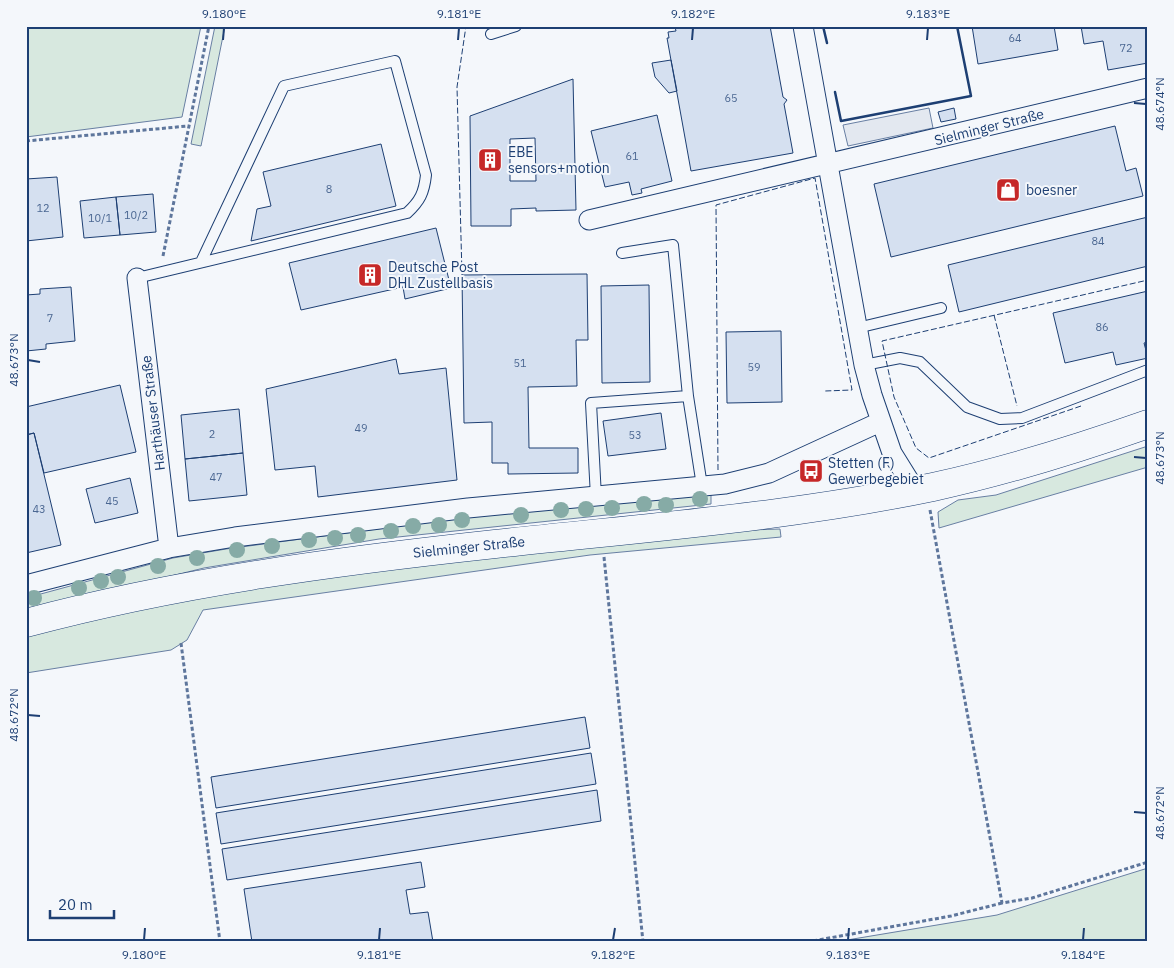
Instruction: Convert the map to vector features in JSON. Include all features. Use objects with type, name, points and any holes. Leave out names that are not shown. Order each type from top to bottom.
[{"type":"street","points":[[803,26],[864,365],[880,422],[892,453],[915,490]]},
{"type":"street","name":"Sielminger Straße","points":[[588,220],[829,163],[936,140],[1148,88]]},
{"type":"street","name":"Harthäuser Straße","points":[[137,278],[169,548]]},
{"type":"street","points":[[26,585],[169,548],[322,525],[468,508],[725,484],[769,473],[880,422]]},
{"type":"street","name":"Sielminger Straße","points":[[26,623],[163,590],[222,580],[414,552],[601,533],[804,509],[915,490],[1033,462],[1148,424]]},
{"type":"lane","points":[[491,34],[516,26]]},
{"type":"lane","points":[[137,278],[407,213],[418,204],[424,192],[426,175],[396,61],[284,86],[201,262]]},
{"type":"lane","points":[[622,253],[673,245],[688,396],[702,486]]},
{"type":"lane","points":[[857,328],[941,308]]},
{"type":"lane","points":[[864,365],[900,358],[920,362],[967,407],[1000,419],[1022,418],[1148,370]]},
{"type":"lane","points":[[596,497],[592,403],[688,396]]},
{"type":"path","points":[[137,278],[152,270],[163,256],[209,26]]},
{"type":"path","points":[[26,141],[188,126]]},
{"type":"path","points":[[915,490],[929,504],[1002,904]]},
{"type":"path","points":[[601,533],[643,942]]},
{"type":"path","points":[[181,643],[220,942]]},
{"type":"path","points":[[807,942],[951,916],[1032,898],[1148,862]]},
{"type":"shaded area","points":[[26,26],[201,26],[182,117],[26,137]]},
{"type":"shaded area","points":[[215,26],[225,26],[201,146],[191,144]]},
{"type":"shaded area","points":[[929,108],[933,128],[848,146],[843,125]]},
{"type":"shaded area","points":[[1148,446],[1148,467],[939,528],[938,512],[958,500],[996,495]]},
{"type":"shaded area","points":[[711,494],[711,504],[379,539],[204,568],[26,611],[26,598],[173,558],[226,549],[497,513]]},
{"type":"shaded area","points":[[780,529],[781,537],[590,555],[203,610],[187,640],[171,650],[26,673],[26,635],[257,582],[687,532]]},
{"type":"shaded area","points":[[1148,868],[1148,942],[835,942],[997,915]]},
{"type":"building","points":[[678,26],[770,26],[783,97],[787,100],[784,104],[793,153],[691,171],[667,38],[669,38],[668,32],[676,31],[675,27]]},
{"type":"building","points":[[972,26],[1054,26],[1058,50],[978,64]]},
{"type":"building","points":[[1081,26],[1148,26],[1148,63],[1108,70],[1103,41],[1084,44]]},
{"type":"building","points":[[671,60],[677,91],[669,93],[655,77],[652,63]]},
{"type":"building","name":"EBE sensors+motion","points":[[573,79],[576,210],[536,211],[536,208],[511,209],[511,226],[471,226],[470,116]],"holes":[[[535,138],[536,181],[510,181],[510,139]]]},
{"type":"building","points":[[954,108],[956,119],[941,122],[938,112]]},
{"type":"building","points":[[657,115],[672,181],[641,189],[642,193],[632,195],[629,182],[605,187],[591,131]]},
{"type":"building","name":"boesner","points":[[1115,126],[1126,171],[1136,168],[1143,196],[891,257],[874,184]]},
{"type":"building","points":[[381,144],[396,206],[251,241],[257,209],[271,206],[263,172]]},
{"type":"building","points":[[57,177],[63,237],[26,241],[26,179]]},
{"type":"building","points":[[153,194],[156,232],[120,235],[116,197]]},
{"type":"building","points":[[116,197],[120,235],[84,238],[80,201]]},
{"type":"building","points":[[1148,217],[1148,266],[959,312],[948,265]]},
{"type":"building","name":"Deutsche Post DHL Zustellbasis","points":[[436,228],[451,288],[405,299],[403,287],[301,310],[289,263]]},
{"type":"building","points":[[587,274],[588,340],[576,340],[577,386],[528,387],[529,448],[578,448],[578,473],[508,474],[508,463],[492,463],[492,422],[464,423],[462,275]]},
{"type":"building","points":[[649,285],[650,382],[602,383],[601,286]]},
{"type":"building","points":[[71,287],[75,341],[46,344],[46,349],[26,351],[26,295],[40,294],[40,289]]},
{"type":"building","points":[[1148,291],[1148,342],[1144,343],[1148,358],[1116,365],[1113,352],[1065,363],[1053,313]]},
{"type":"building","points":[[781,331],[782,402],[727,403],[726,332]]},
{"type":"building","points":[[396,359],[399,374],[446,368],[457,480],[318,497],[315,466],[275,470],[266,389]]},
{"type":"building","points":[[120,385],[136,452],[44,473],[34,433],[26,435],[26,407]]},
{"type":"building","points":[[239,409],[243,453],[185,459],[181,415]]},
{"type":"building","points":[[661,413],[666,449],[608,456],[603,421]]},
{"type":"building","points":[[34,433],[61,545],[26,553],[26,435]]},
{"type":"building","points":[[243,453],[247,495],[189,501],[185,459]]},
{"type":"building","points":[[130,478],[138,513],[95,523],[86,489]]},
{"type":"building","points":[[585,717],[590,748],[216,808],[211,777]]},
{"type":"building","points":[[591,753],[596,784],[221,844],[216,813]]},
{"type":"building","points":[[597,790],[601,821],[227,880],[222,849]]},
{"type":"building","points":[[421,862],[425,887],[406,890],[410,914],[428,912],[433,942],[252,942],[244,889]]},
{"type":"fence","points":[[462,275],[457,87],[466,26]]},
{"type":"fence","points":[[718,470],[716,205],[815,178],[852,390],[825,391]]},
{"type":"fence","points":[[1081,406],[929,458],[916,448],[894,397],[882,341],[1148,280]]},
{"type":"fence","points":[[994,315],[1017,406]]},
{"type":"wall","points":[[823,26],[827,43]]},
{"type":"wall","points":[[835,92],[841,121],[971,96],[957,26]]},
{"type":"place","name":"EBE sensors+motion","points":[[490,160]]},
{"type":"place","name":"boesner","points":[[1008,190]]},
{"type":"place","name":"Deutsche Post DHL Zustellbasis","points":[[370,275]]},
{"type":"place","name":"Stetten (F) Gewerbegebiet","points":[[811,471]]}]
